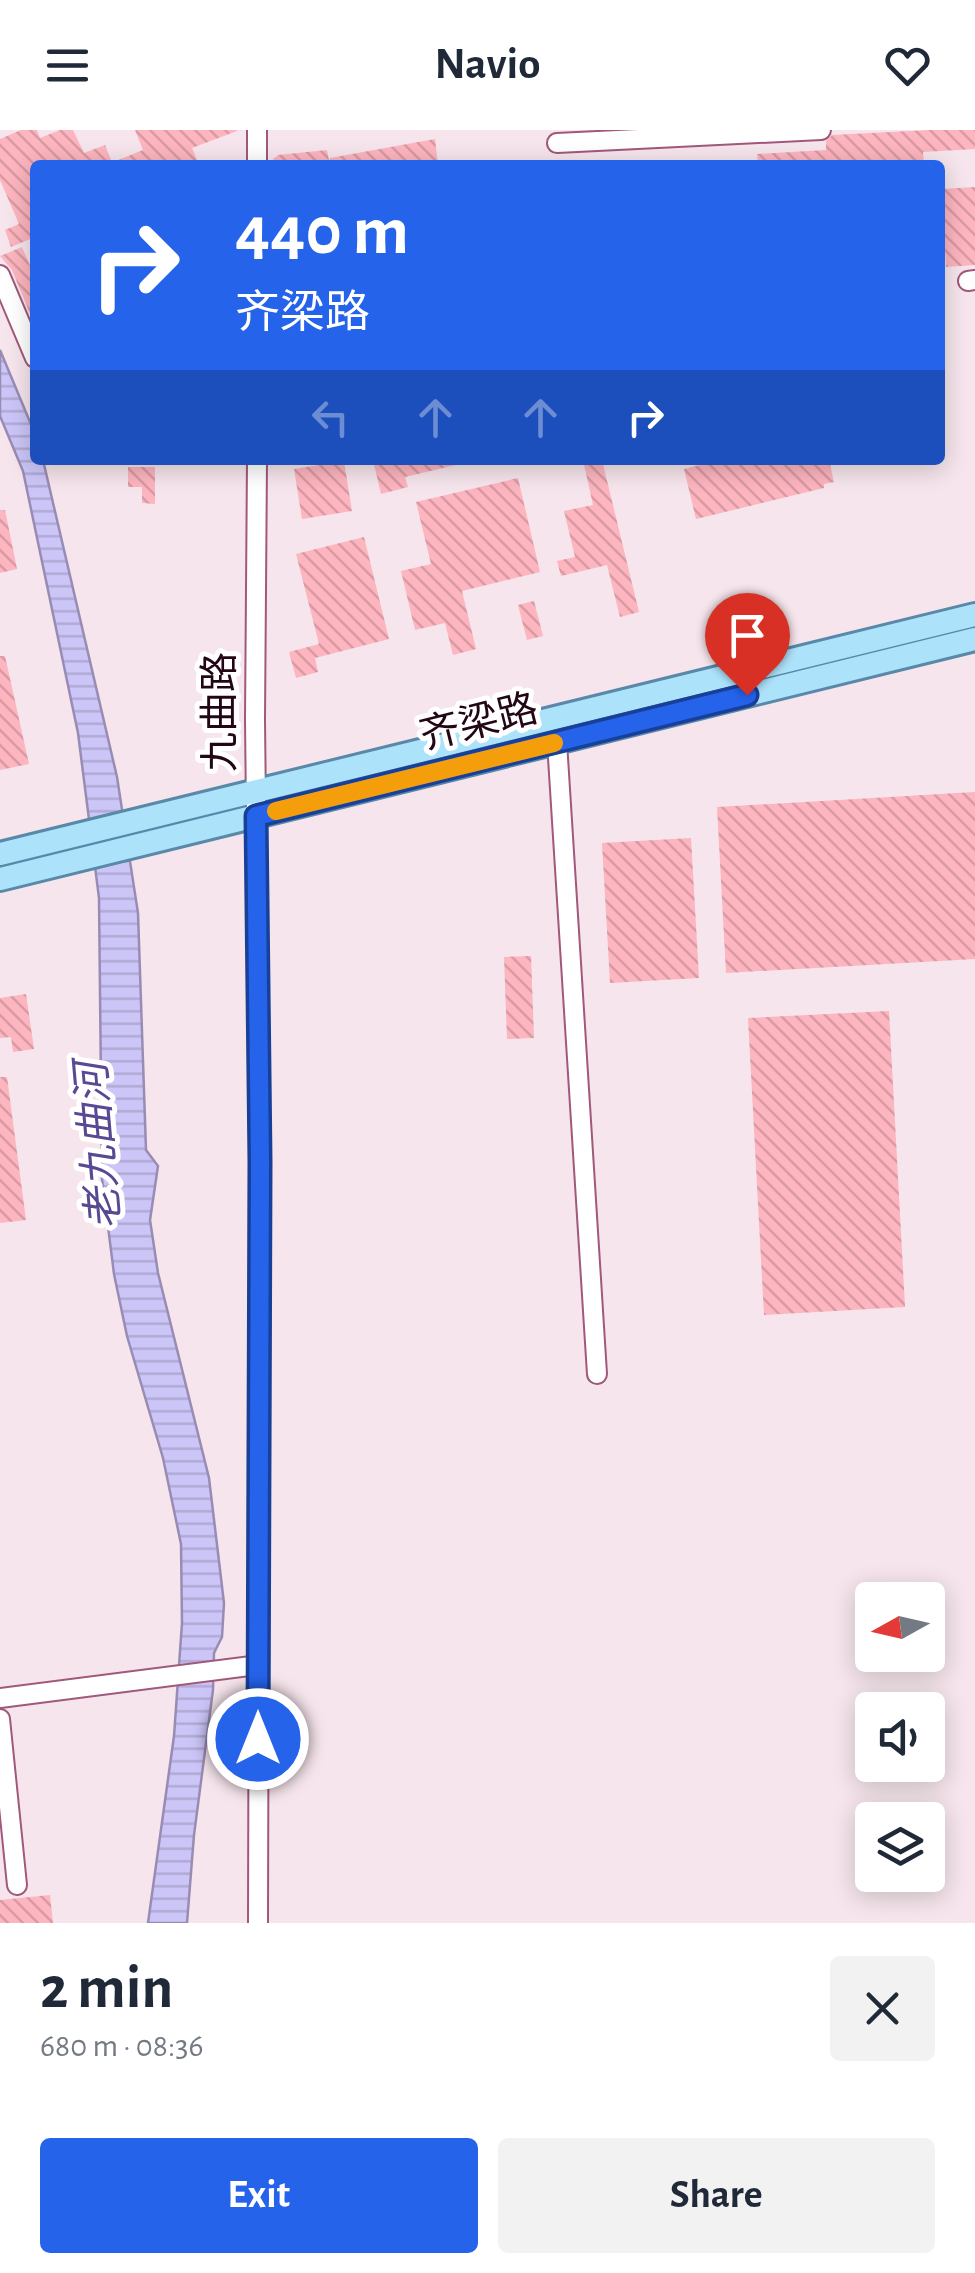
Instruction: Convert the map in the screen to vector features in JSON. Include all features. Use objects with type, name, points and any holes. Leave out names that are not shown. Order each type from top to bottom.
[{"type":"main road","name":"齐梁路","points":[[0,854],[975,615]]},
{"type":"main road","name":"齐梁路","points":[[0,879],[975,639]]},
{"type":"street","points":[[258,130],[258,160]]},
{"type":"street","points":[[557,143],[821,130]]},
{"type":"street","points":[[0,274],[30,346]]},
{"type":"street","name":"九曲路","points":[[257,465],[258,1923]]},
{"type":"street","points":[[557,742],[597,1374]]},
{"type":"street","points":[[0,1698],[258,1665]]},
{"type":"street","points":[[0,1719],[17,1885]]},
{"type":"shaded area","points":[[0,350],[30,422],[30,465],[44,465],[117,777],[138,913],[146,1150],[158,1166],[150,1220],[158,1273],[209,1478],[224,1603],[222,1637],[214,1653],[187,1923],[148,1923],[174,1736],[182,1623],[181,1544],[163,1458],[127,1336],[114,1274],[102,1179],[99,898],[78,733],[23,471],[0,416]]},
{"type":"building","points":[[21,130],[37,130],[40,138],[60,130],[73,130],[84,153],[105,145],[111,160],[30,160],[30,239],[11,247],[5,230],[19,224],[0,180],[0,139]]},
{"type":"building","points":[[135,130],[237,130],[192,148],[197,160],[118,160],[143,150]]},
{"type":"building","points":[[975,130],[975,149],[923,152],[924,160],[758,160],[757,154],[826,150],[826,141],[832,135]]},
{"type":"building","points":[[435,139],[438,160],[330,160]]},
{"type":"building","points":[[327,150],[329,160],[273,160],[278,155]]},
{"type":"building","points":[[975,187],[975,265],[946,267],[945,189]]},
{"type":"building","points":[[22,247],[30,265],[30,314],[12,270],[0,256]]},
{"type":"building","points":[[345,465],[352,511],[302,519],[294,469]]},
{"type":"building","points":[[374,465],[456,465],[405,477],[408,487],[381,494]]},
{"type":"building","points":[[584,465],[603,465],[639,612],[620,617],[607,565],[561,576],[557,561],[575,557],[564,511],[593,505]]},
{"type":"building","points":[[700,465],[830,465],[834,482],[824,484],[824,488],[696,519],[684,469]]},
{"type":"building","points":[[128,467],[155,467],[155,504],[142,503],[142,487],[128,487]]},
{"type":"building","points":[[518,478],[540,572],[462,591],[476,649],[453,655],[445,623],[415,630],[401,571],[431,564],[416,502]]},
{"type":"building","points":[[0,510],[5,510],[17,569],[0,573]]},
{"type":"building","points":[[364,537],[389,639],[315,658],[318,672],[296,678],[289,652],[319,644],[296,554]]},
{"type":"building","points":[[534,601],[543,636],[527,640],[518,605]]},
{"type":"building","points":[[0,656],[5,656],[29,764],[0,770]]},
{"type":"building","points":[[975,792],[975,959],[726,973],[717,807]]},
{"type":"building","points":[[691,838],[699,978],[610,983],[602,843]]},
{"type":"building","points":[[531,956],[534,1038],[507,1039],[504,957]]},
{"type":"building","points":[[26,994],[34,1049],[13,1052],[11,1037],[0,1038],[0,998]]},
{"type":"building","points":[[889,1011],[905,1307],[764,1315],[748,1018]]},
{"type":"building","points":[[0,1077],[7,1077],[26,1220],[0,1223]]},
{"type":"building","points":[[50,1895],[53,1923],[0,1923],[0,1900]]},
{"type":"slow traffic","points":[[276,811],[554,743]]},
{"type":"route","points":[[258,1739],[260,1162],[256,816],[747,695]]},
{"type":"water label","name":"老九曲河","points":[[99,1146]]}]
